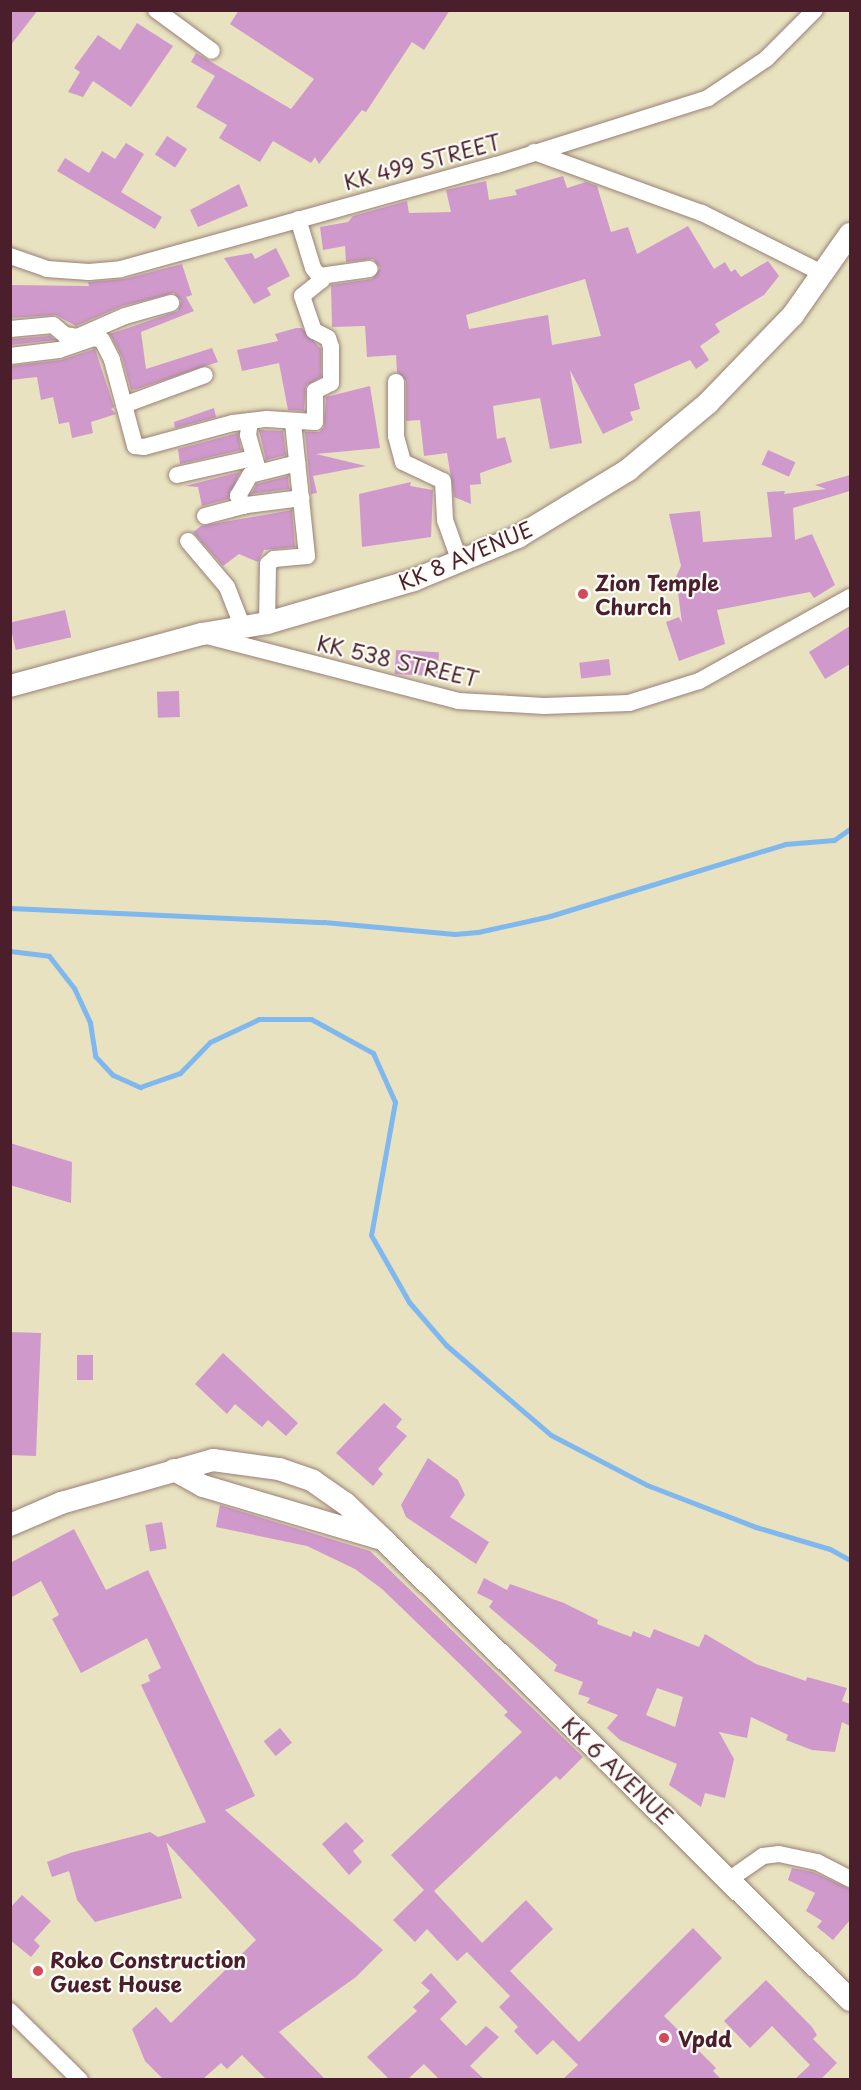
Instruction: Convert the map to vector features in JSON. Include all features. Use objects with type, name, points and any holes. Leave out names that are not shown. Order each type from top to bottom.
[{"type":"main road","name":"KK 8 AVENUE","points":[[10,686],[202,634],[267,623],[460,562],[518,537],[628,470],[749,363],[794,315],[850,234]]},
{"type":"main road","name":"KK 6 AVENUE","points":[[10,1525],[61,1503],[213,1460],[279,1468],[313,1481],[345,1503],[385,1541],[730,1879],[850,2000]]},
{"type":"main road","name":"KK 6 AVENUE","points":[[174,1470],[202,1486],[385,1541]]},
{"type":"street","points":[[156,10],[212,51]]},
{"type":"street","name":"KK 499 STREET","points":[[10,256],[47,269],[89,272],[121,269],[534,152],[708,98],[766,59],[815,10]]},
{"type":"street","points":[[534,152],[702,213],[824,274]]},
{"type":"street","points":[[10,356],[59,350],[94,338],[102,340],[108,346],[135,446],[250,421],[315,422],[315,391],[332,383],[330,341],[314,331],[302,296],[322,284],[320,276],[313,268],[298,219]]},
{"type":"street","points":[[320,276],[370,269]]},
{"type":"street","points":[[10,329],[53,325],[65,335],[77,337],[124,316],[171,303]]},
{"type":"street","points":[[124,405],[205,375]]},
{"type":"street","points":[[396,382],[396,436],[403,462],[443,481],[444,520],[460,562]]},
{"type":"street","points":[[241,501],[256,465],[250,421]]},
{"type":"street","points":[[267,623],[268,564],[274,559],[307,556],[293,422]]},
{"type":"street","points":[[177,475],[231,463],[256,465],[297,463]]},
{"type":"street","points":[[231,463],[241,501]]},
{"type":"street","points":[[205,516],[241,501],[302,498]]},
{"type":"street","points":[[188,541],[227,587],[243,628]]},
{"type":"street","name":"KK 538 STREET","points":[[202,634],[458,701],[544,706],[629,703],[699,681],[850,597]]},
{"type":"street","points":[[730,1879],[763,1856],[779,1854],[817,1862],[850,1879]]},
{"type":"street","points":[[10,2011],[80,2079]]},
{"type":"building","points":[[10,10],[38,10],[10,46]]},
{"type":"building","points":[[239,10],[450,10],[424,50],[412,42],[366,112],[362,110],[319,164],[315,157],[311,163],[273,141],[260,162],[219,138],[227,125],[196,107],[215,76],[191,62],[196,53],[291,109],[314,79],[230,24]]},
{"type":"building","points":[[137,23],[173,46],[131,107],[93,81],[83,97],[68,92],[80,72],[74,68],[98,35],[120,50]]},
{"type":"building","points":[[167,136],[187,149],[175,168],[155,154]]},
{"type":"building","points":[[126,143],[144,154],[121,192],[162,217],[155,229],[57,171],[65,158],[89,173],[102,151],[115,159]]},
{"type":"building","points":[[563,176],[567,188],[586,182],[597,186],[611,232],[628,227],[637,254],[688,226],[714,269],[725,262],[731,272],[735,269],[741,277],[768,261],[779,276],[764,295],[715,324],[720,332],[700,346],[709,360],[696,369],[690,360],[634,384],[640,409],[630,412],[633,420],[603,434],[570,370],[582,443],[550,449],[540,398],[493,406],[497,439],[505,437],[512,462],[480,473],[481,484],[470,485],[471,504],[454,497],[447,453],[424,456],[420,420],[406,421],[406,381],[397,372],[396,355],[367,357],[365,326],[332,327],[331,285],[372,279],[380,268],[373,259],[346,262],[345,246],[323,250],[320,227],[348,222],[353,216],[407,201],[409,213],[451,212],[446,190],[486,181],[489,200],[517,195],[515,190]],"holes":[[[585,279],[601,336],[552,345],[548,315],[469,329],[466,315]]]},
{"type":"building","points":[[239,184],[248,206],[198,227],[190,210]]},
{"type":"building","points":[[276,248],[290,276],[267,288],[271,295],[254,304],[224,258],[252,253],[255,259]]},
{"type":"building","points":[[182,264],[192,295],[186,297],[194,311],[141,332],[146,369],[212,348],[218,362],[137,389],[131,390],[122,357],[110,334],[178,311],[181,301],[174,293],[122,306],[76,326],[56,315],[10,318],[10,285],[89,286],[88,282],[124,279]]},
{"type":"building","points":[[302,328],[321,349],[321,377],[306,386],[304,411],[288,410],[279,363],[242,371],[237,350],[278,341],[275,334]]},
{"type":"building","points":[[50,336],[55,340],[10,345],[10,339]]},
{"type":"building","points":[[95,349],[114,407],[111,409],[116,414],[91,422],[93,433],[72,438],[69,422],[59,424],[53,397],[41,400],[37,377],[10,380],[10,366],[61,360]]},
{"type":"building","points":[[370,386],[380,448],[316,454],[366,466],[313,476],[317,493],[311,494],[305,432],[319,432],[324,427],[326,397]]},
{"type":"building","points":[[214,408],[216,417],[175,428],[174,422]]},
{"type":"building","points":[[259,430],[283,431],[286,455],[266,460]]},
{"type":"building","points":[[238,433],[241,450],[180,464],[178,449]]},
{"type":"building","points":[[768,450],[795,462],[789,477],[761,465]]},
{"type":"building","points":[[240,472],[228,499],[202,506],[198,487],[185,486]]},
{"type":"building","points":[[850,475],[850,491],[793,508],[795,540],[812,534],[835,585],[814,598],[810,592],[717,610],[725,644],[679,661],[666,622],[679,617],[682,623],[676,577],[681,566],[669,514],[700,511],[703,542],[772,537],[767,492],[785,491],[784,494],[826,489],[815,485]]},
{"type":"building","points":[[288,476],[289,489],[251,494],[257,484]]},
{"type":"building","points":[[411,482],[410,486],[433,490],[431,537],[362,547],[359,494]]},
{"type":"building","points":[[292,510],[295,547],[264,550],[258,562],[239,554],[223,566],[193,532],[201,526]]},
{"type":"building","points":[[65,610],[71,637],[16,650],[10,623]]},
{"type":"building","points":[[850,626],[850,664],[825,679],[809,652]]},
{"type":"building","points":[[396,650],[439,652],[438,676],[395,674]]},
{"type":"building","points":[[609,659],[611,675],[581,679],[579,663]]},
{"type":"building","points":[[179,691],[180,717],[158,718],[157,692]]},
{"type":"building","points":[[10,1143],[72,1162],[71,1203],[10,1185]]},
{"type":"building","points":[[10,1332],[41,1333],[36,1456],[10,1455]]},
{"type":"building","points":[[223,1353],[298,1423],[286,1436],[268,1420],[262,1427],[235,1404],[227,1414],[195,1384]]},
{"type":"building","points":[[77,1355],[93,1355],[93,1380],[77,1380]]},
{"type":"building","points":[[384,1403],[402,1419],[396,1427],[407,1436],[378,1469],[383,1474],[373,1486],[336,1453]]},
{"type":"building","points":[[428,1458],[458,1480],[465,1495],[450,1517],[489,1542],[476,1564],[406,1517],[401,1505]]},
{"type":"building","points":[[220,1505],[370,1551],[583,1757],[560,1780],[556,1776],[434,1891],[482,1943],[526,1900],[553,1929],[510,1971],[579,2042],[693,1928],[722,1958],[664,2016],[716,2068],[713,2071],[721,2079],[563,2079],[578,2065],[553,2040],[537,2055],[514,2031],[518,2027],[499,2007],[510,1996],[467,1952],[457,1961],[427,1929],[415,1942],[393,1920],[424,1890],[391,1855],[522,1732],[504,1715],[508,1712],[382,1589],[355,1569],[307,1546],[216,1527]]},
{"type":"building","points":[[162,1522],[167,1549],[150,1552],[145,1525]]},
{"type":"building","points":[[74,1529],[106,1590],[148,1570],[255,1796],[225,1810],[383,1950],[356,1977],[279,2032],[325,2079],[266,2079],[242,2055],[227,2069],[221,2063],[203,2079],[163,2079],[145,2061],[132,2029],[156,2007],[171,2023],[256,1940],[166,1842],[182,1898],[95,1922],[77,1900],[69,1871],[52,1877],[47,1862],[70,1853],[150,1832],[158,1837],[206,1822],[141,1685],[150,1681],[148,1675],[161,1668],[147,1638],[81,1673],[52,1619],[59,1615],[41,1581],[10,1598],[10,1563]]},
{"type":"building","points":[[484,1578],[507,1590],[510,1584],[564,1603],[598,1620],[597,1624],[631,1637],[633,1631],[650,1638],[654,1629],[699,1647],[705,1634],[756,1664],[806,1681],[807,1677],[847,1688],[842,1701],[850,1704],[850,1726],[842,1722],[835,1752],[812,1750],[786,1740],[788,1735],[751,1717],[747,1738],[719,1732],[734,1759],[725,1798],[705,1793],[701,1807],[669,1785],[677,1764],[620,1740],[607,1728],[618,1715],[587,1703],[590,1698],[578,1694],[583,1682],[554,1671],[557,1665],[489,1607],[493,1601],[477,1593]],"holes":[[[657,1688],[683,1697],[675,1727],[646,1715]]]},
{"type":"building","points":[[280,1728],[292,1743],[276,1756],[264,1741]]},
{"type":"building","points":[[346,1822],[364,1841],[353,1851],[362,1862],[349,1875],[322,1844]]},
{"type":"building","points":[[792,1868],[813,1872],[850,1889],[850,1920],[833,1940],[817,1927],[822,1921],[806,1911],[815,1893],[788,1880]]},
{"type":"building","points":[[22,1895],[51,1921],[34,1940],[40,1946],[31,1957],[10,1940],[10,1908]]},
{"type":"building","points":[[431,1973],[457,2002],[440,2019],[466,2046],[486,2026],[499,2037],[470,2066],[484,2079],[439,2079],[424,2064],[408,2079],[389,2079],[367,2057],[417,2011],[413,2007],[430,1991],[421,1983]]},
{"type":"building","points":[[766,1980],[812,2027],[817,2035],[813,2039],[837,2063],[821,2079],[795,2079],[810,2065],[772,2026],[750,2048],[724,2021]]},
{"type":"waterway","points":[[10,908],[324,922],[454,934],[478,932],[550,916],[785,844],[834,840],[850,829]]},
{"type":"waterway","points":[[10,951],[49,956],[74,988],[90,1023],[95,1056],[113,1075],[140,1087],[180,1073],[210,1042],[259,1019],[311,1019],[373,1053],[395,1102],[371,1235],[409,1302],[446,1345],[551,1435],[647,1485],[756,1527],[830,1549],[850,1560]]},
{"type":"place","name":"Zion Temple Church","points":[[583,594]]},
{"type":"place","name":"Roko Construction Guest House","points":[[38,1971]]},
{"type":"place","name":"Vpdd","points":[[664,2038]]}]
